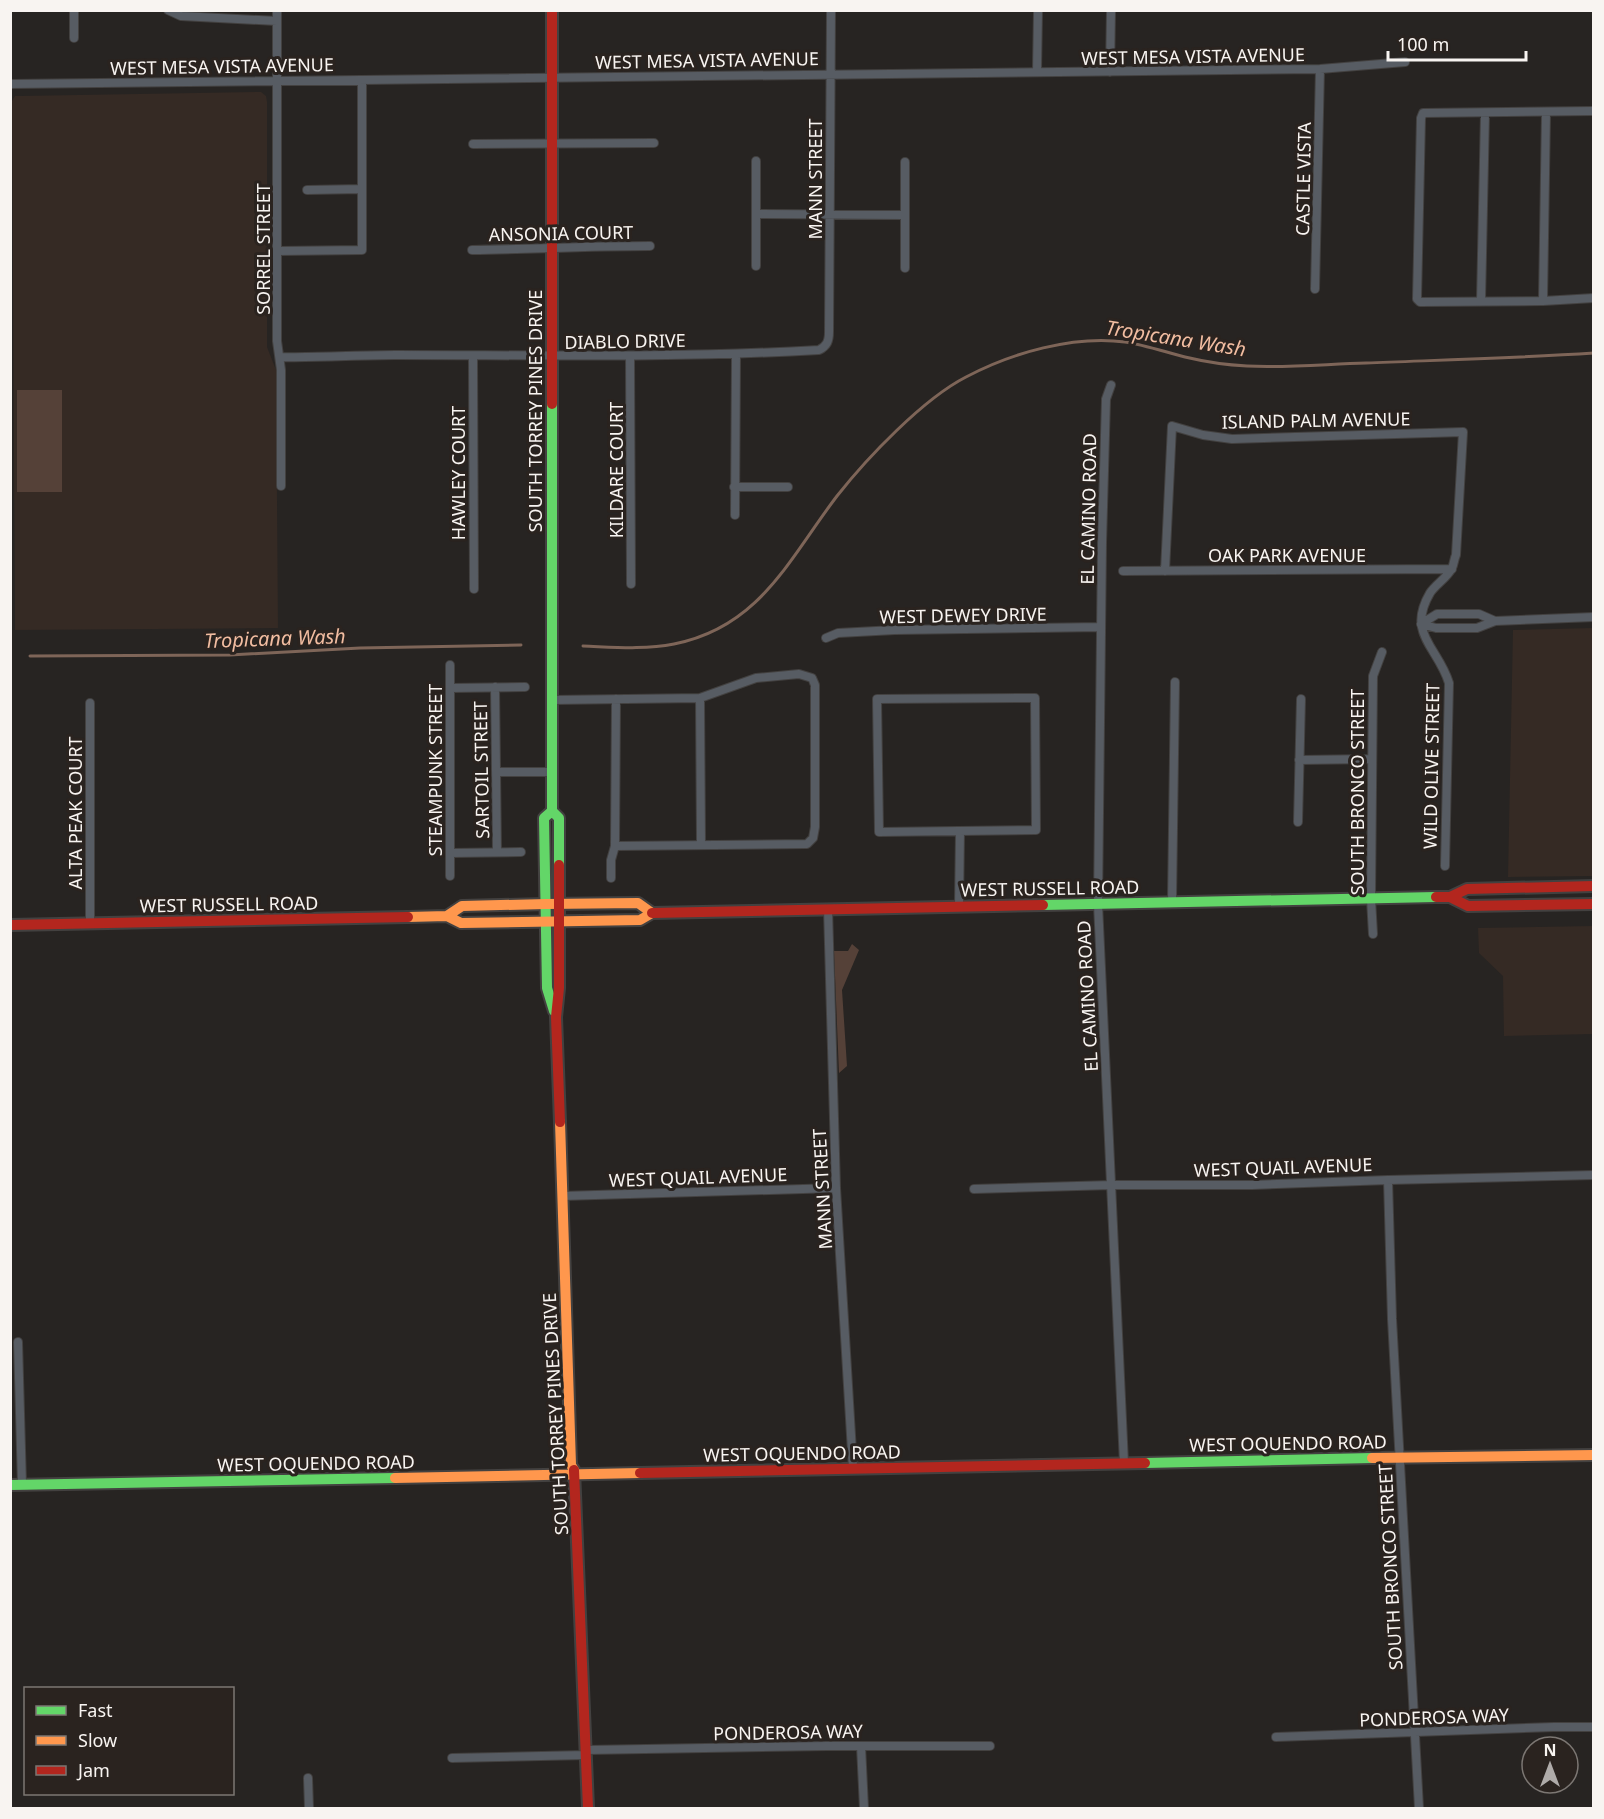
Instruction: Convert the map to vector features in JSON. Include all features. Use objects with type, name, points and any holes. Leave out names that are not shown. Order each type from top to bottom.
[{"type":"main road","name":"SOUTH TORREY PINES DRIVE","points":[[552,10],[552,811],[559,818],[559,988],[556,1017],[571,1465],[575,1473],[588,1809]]},
{"type":"main road","name":"SOUTH TORREY PINES DRIVE","points":[[552,811],[544,818],[547,988],[556,1017]]},
{"type":"main road","name":"WEST RUSSELL ROAD","points":[[10,925],[447,916],[461,924],[559,923],[640,920],[652,913],[1450,897],[1467,889],[1593,886]]},
{"type":"main road","name":"WEST RUSSELL ROAD","points":[[1450,897],[1468,906],[1593,904]]},
{"type":"main road","name":"WEST RUSSELL ROAD","points":[[447,916],[462,906],[546,904],[638,903],[652,913]]},
{"type":"main road","name":"WEST OQUENDO ROAD","points":[[10,1485],[1593,1455]]},
{"type":"street","points":[[74,10],[74,38]]},
{"type":"street","points":[[168,10],[181,16],[222,16],[249,21],[277,21]]},
{"type":"street","name":"SORREL STREET","points":[[277,10],[277,341],[281,357],[281,486]]},
{"type":"street","name":"MANN STREET","points":[[825,347],[829,340],[831,10]]},
{"type":"street","points":[[1037,72],[1038,10]]},
{"type":"street","points":[[1110,72],[1111,10]]},
{"type":"street","name":"WEST MESA VISTA AVENUE","points":[[10,84],[1320,69],[1405,63]]},
{"type":"street","name":"CASTLE VISTA","points":[[1315,289],[1320,69]]},
{"type":"street","points":[[278,251],[362,250],[362,80]]},
{"type":"street","points":[[1593,111],[1423,113],[1421,117],[1417,299],[1420,302],[1543,302],[1593,298]]},
{"type":"street","points":[[1543,302],[1546,112]]},
{"type":"street","points":[[1481,301],[1485,113]]},
{"type":"street","points":[[472,144],[654,143]]},
{"type":"street","points":[[756,161],[756,266]]},
{"type":"street","points":[[905,268],[906,162]]},
{"type":"street","points":[[307,190],[362,189]]},
{"type":"street","points":[[756,214],[904,215]]},
{"type":"street","name":"ANSONIA COURT","points":[[472,250],[650,246]]},
{"type":"street","name":"DIABLO DRIVE","points":[[281,357],[736,355],[819,350],[825,347]]},
{"type":"street","points":[[735,515],[736,355]]},
{"type":"street","name":"KILDARE COURT","points":[[630,356],[631,584]]},
{"type":"street","name":"HAWLEY COURT","points":[[473,357],[474,590]]},
{"type":"street","name":"EL CAMINO ROAD","points":[[1111,385],[1106,399],[1098,904],[1124,1463]]},
{"type":"street","name":"ISLAND PALM AVENUE","points":[[1165,571],[1172,426],[1203,435],[1232,439],[1462,432],[1456,555],[1452,569]]},
{"type":"street","points":[[735,487],[788,487]]},
{"type":"street","points":[[1420,624],[1424,603],[1434,588],[1452,569]]},
{"type":"street","name":"OAK PARK AVENUE","points":[[1123,571],[1452,569]]},
{"type":"street","points":[[1420,624],[1437,614],[1479,614],[1496,621]]},
{"type":"street","points":[[1420,624],[1436,628],[1476,628],[1496,621],[1593,618]]},
{"type":"street","name":"WILD OLIVE STREET","points":[[1420,624],[1428,645],[1445,669],[1449,683],[1444,867]]},
{"type":"street","name":"WEST DEWEY DRIVE","points":[[826,638],[838,633],[895,630],[1101,627]]},
{"type":"street","name":"SOUTH BRONCO STREET","points":[[1373,934],[1371,899],[1373,676],[1382,652]]},
{"type":"street","name":"STEAMPUNK STREET","points":[[450,665],[450,876]]},
{"type":"street","points":[[552,700],[700,698],[756,678],[799,674],[812,678],[815,685],[813,838],[807,844],[615,846]]},
{"type":"street","points":[[1172,902],[1175,682]]},
{"type":"street","name":"SARTOIL STREET","points":[[495,687],[497,852]]},
{"type":"street","points":[[450,688],[525,687]]},
{"type":"street","points":[[700,698],[701,845]]},
{"type":"street","points":[[1035,698],[1036,830],[960,831],[879,832],[877,699],[1035,698]]},
{"type":"street","points":[[612,878],[615,846],[616,699]]},
{"type":"street","points":[[1298,822],[1301,699]]},
{"type":"street","name":"ALTA PEAK COURT","points":[[90,703],[90,923]]},
{"type":"street","points":[[1299,760],[1372,759]]},
{"type":"street","points":[[496,771],[552,772]]},
{"type":"street","points":[[959,906],[960,831]]},
{"type":"street","points":[[450,852],[521,852]]},
{"type":"street","name":"MANN STREET","points":[[828,909],[836,1188],[853,1468]]},
{"type":"street","name":"WEST QUAIL AVENUE","points":[[974,1189],[1112,1185],[1252,1185],[1388,1179],[1593,1176]]},
{"type":"street","name":"SOUTH BRONCO STREET","points":[[1388,1179],[1392,1319],[1419,1809]]},
{"type":"street","name":"WEST QUAIL AVENUE","points":[[562,1196],[836,1188]]},
{"type":"street","points":[[18,1342],[22,1485]]},
{"type":"street","name":"PONDEROSA WAY","points":[[1276,1737],[1593,1727]]},
{"type":"street","points":[[861,1746],[864,1809]]},
{"type":"street","name":"PONDEROSA WAY","points":[[452,1758],[861,1746],[990,1746]]},
{"type":"street","points":[[308,1778],[309,1809]]},
{"type":"shaded area","points":[[261,92],[266,96],[267,102],[267,347],[276,370],[278,628],[15,630],[12,101],[15,96]]},
{"type":"shaded area","points":[[17,390],[62,390],[62,492],[17,492]]},
{"type":"shaded area","points":[[1593,628],[1593,876],[1508,877],[1513,630]]},
{"type":"shaded area","points":[[1593,926],[1593,1034],[1504,1036],[1503,976],[1479,953],[1478,928]]},
{"type":"shaded area","points":[[852,944],[859,950],[842,990],[847,1066],[839,1073],[834,951],[848,951]]},
{"type":"waterway","name":"Tropicana Wash","points":[[583,646],[628,648],[663,646],[704,635],[729,623],[770,587],[849,481],[914,414],[966,377],[1003,360],[1043,348],[1085,341],[1125,342],[1216,363],[1277,367],[1594,353]]},
{"type":"waterway","name":"Tropicana Wash","points":[[30,656],[230,655],[360,648],[521,645]]},
{"type":"traffic: fast","points":[[552,404],[552,811],[559,818],[559,865]]},
{"type":"traffic: fast","points":[[552,811],[544,818],[547,988],[554,1011]]},
{"type":"traffic: fast","points":[[1043,905],[1436,897]]},
{"type":"traffic: fast","points":[[1145,1463],[1372,1458]]},
{"type":"traffic: fast","points":[[10,1485],[395,1478]]},
{"type":"traffic: slow","points":[[447,916],[462,906],[546,904],[638,903],[652,913]]},
{"type":"traffic: slow","points":[[408,917],[447,916],[461,923],[640,920],[652,913]]},
{"type":"traffic: slow","points":[[560,1122],[571,1465],[574,1470]]},
{"type":"traffic: slow","points":[[1372,1458],[1594,1455]]},
{"type":"traffic: slow","points":[[395,1478],[640,1473]]},
{"type":"traffic: jam","points":[[552,10],[552,404]]},
{"type":"traffic: jam","points":[[559,865],[559,988],[556,1017],[560,1122]]},
{"type":"traffic: jam","points":[[1436,897],[1450,897],[1467,889],[1594,886]]},
{"type":"traffic: jam","points":[[1450,897],[1468,906],[1594,904]]},
{"type":"traffic: jam","points":[[652,913],[1043,905]]},
{"type":"traffic: jam","points":[[10,925],[408,917]]},
{"type":"traffic: jam","points":[[640,1473],[1145,1463]]},
{"type":"traffic: jam","points":[[574,1470],[588,1808]]}]
